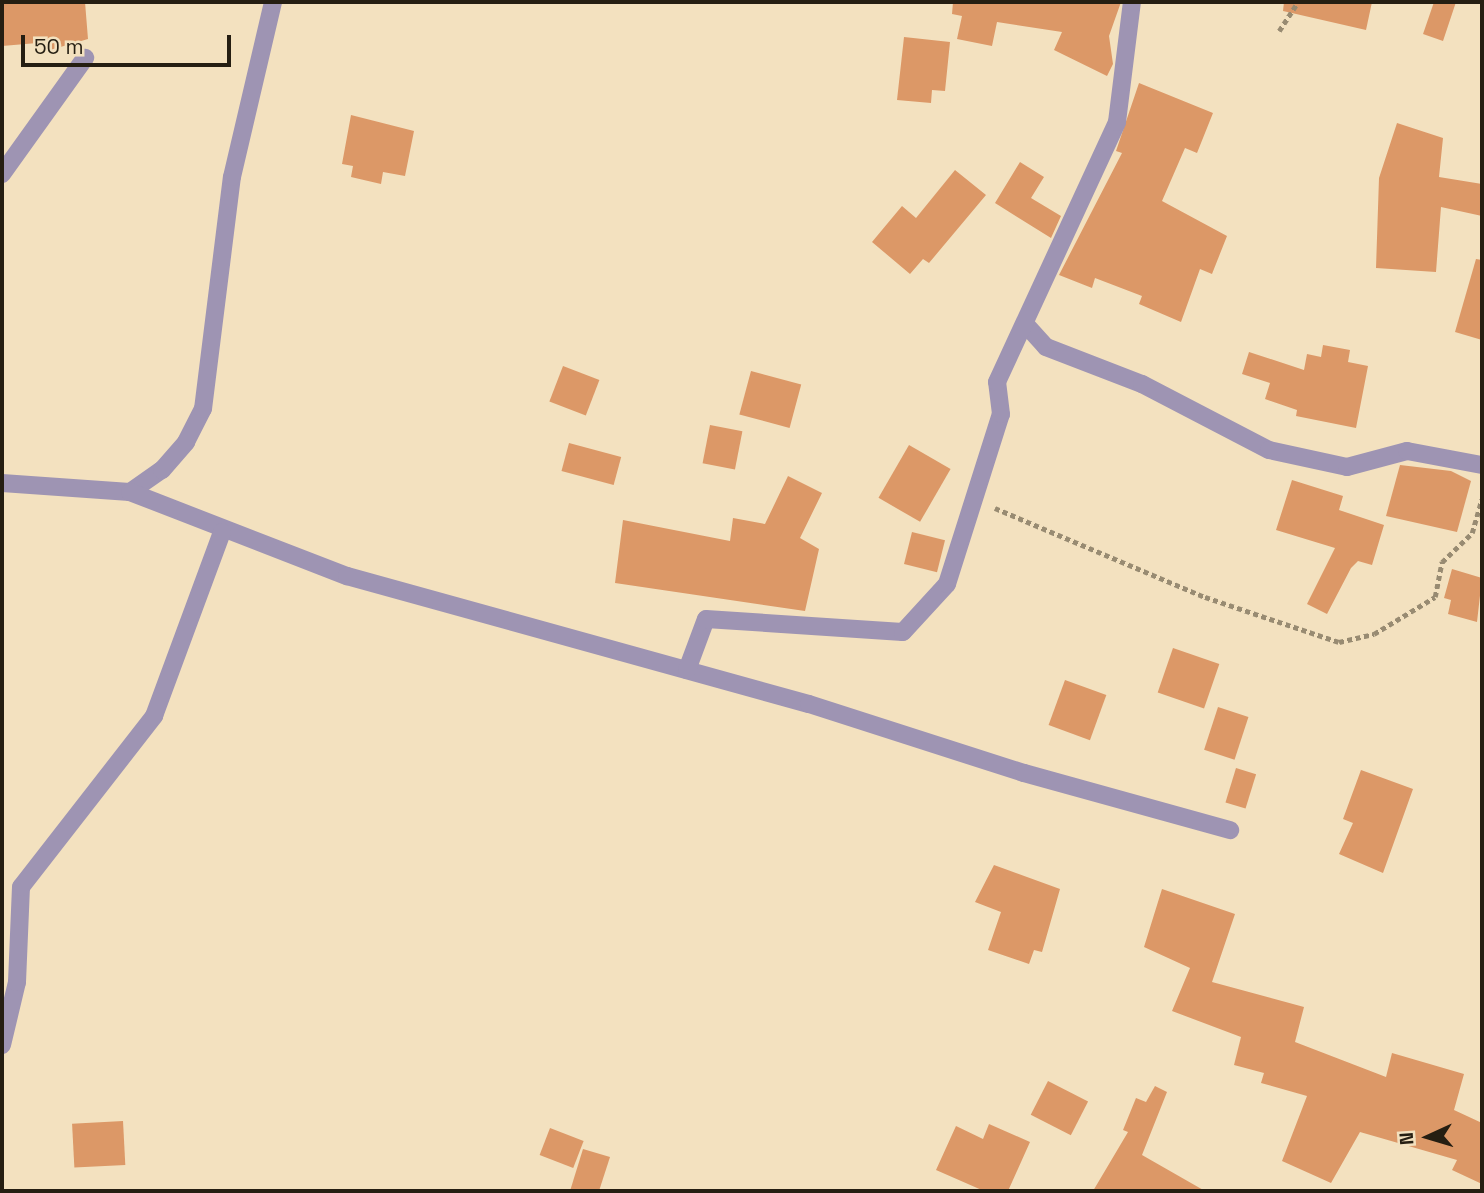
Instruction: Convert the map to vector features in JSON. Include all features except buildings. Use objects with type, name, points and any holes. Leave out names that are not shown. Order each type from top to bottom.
[{"type":"street","points":[[130,492],[162,470],[203,409],[232,177],[274,2]]},
{"type":"street","points":[[687,670],[706,619],[902,632],[947,583],[976,478],[1001,414],[997,382],[1027,326],[1116,122],[1132,2]]},
{"type":"street","points":[[2,174],[85,58]]},
{"type":"street","points":[[1027,326],[1046,347],[1142,384],[1269,450],[1347,467],[1407,451],[1482,465]]},
{"type":"street","points":[[2,483],[130,492],[222,532],[373,583],[687,670],[1230,830]]},
{"type":"street","points":[[2,1045],[17,982],[21,887],[154,716],[222,532]]},
{"type":"path","points":[[1279,31],[1298,2]]},
{"type":"path","points":[[976,478],[997,510],[1205,597],[1339,642],[1374,634],[1435,597],[1442,562],[1472,533],[1482,499]]}]
